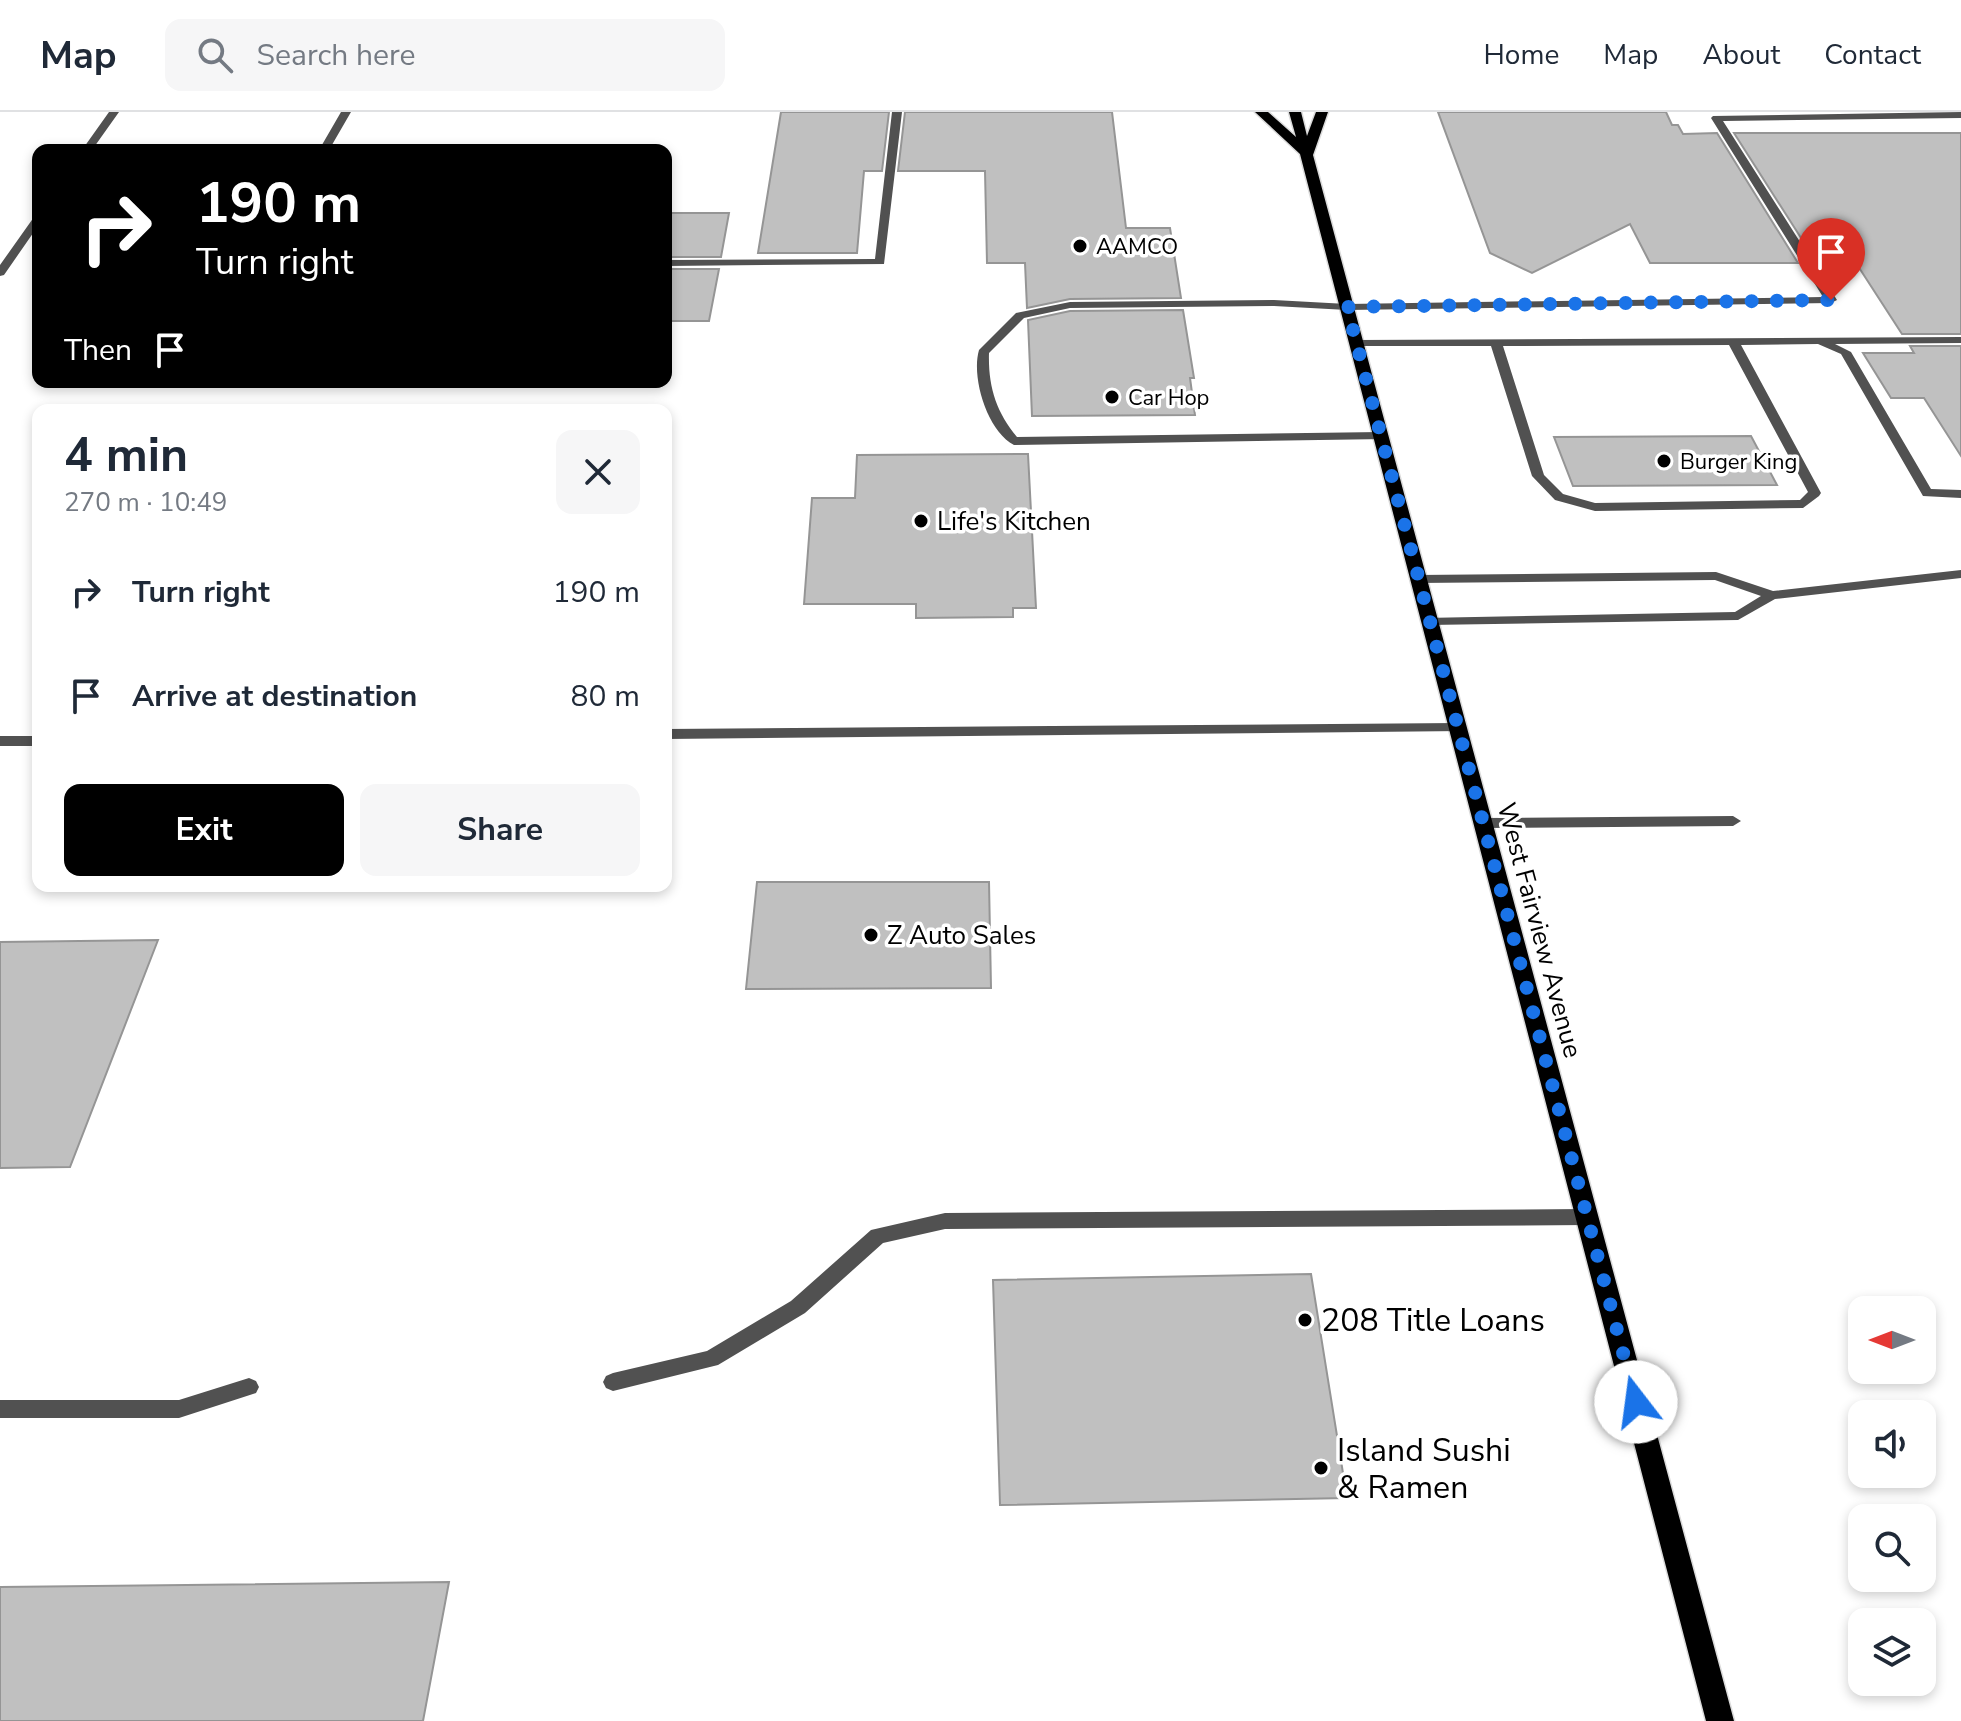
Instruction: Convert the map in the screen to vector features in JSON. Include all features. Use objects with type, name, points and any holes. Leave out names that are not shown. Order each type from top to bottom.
[{"type":"main road","points":[[1261,112],[1307,154],[1322,112]]},
{"type":"main road","name":"West Fairview Avenue","points":[[1295,112],[1720,1721]]},
{"type":"street","points":[[91,144],[114,112]]},
{"type":"street","points":[[327,144],[346,112]]},
{"type":"street","points":[[672,263],[880,262],[897,112]]},
{"type":"street","points":[[1381,436],[1014,441],[995,419],[986,402],[983,352],[1020,315],[1070,305],[1274,303],[1347,307],[1831,300],[1716,118],[1961,115]]},
{"type":"street","points":[[0,273],[32,228]]},
{"type":"street","points":[[1357,343],[1961,340]]},
{"type":"street","points":[[1496,343],[1538,476],[1559,497],[1595,507],[1803,504],[1815,493],[1734,343]]},
{"type":"street","points":[[1822,343],[1845,352],[1927,493],[1961,494]]},
{"type":"street","points":[[1418,579],[1716,576],[1772,595],[1961,574]]},
{"type":"street","points":[[1429,621],[1738,616],[1772,595]]},
{"type":"street","points":[[672,734],[1458,728]]},
{"type":"street","points":[[0,741],[32,741]]},
{"type":"street","points":[[1483,823],[1733,821]]},
{"type":"street","points":[[613,1382],[711,1359],[798,1307],[878,1236],[945,1221],[1587,1217]]},
{"type":"street","points":[[0,1409],[179,1409],[249,1387]]},
{"type":"building","points":[[781,112],[889,112],[882,171],[864,171],[857,253],[758,253]]},
{"type":"building","points":[[905,112],[1112,112],[1126,228],[1170,228],[1181,298],[1070,299],[1027,308],[1025,263],[987,263],[985,171],[898,171]]},
{"type":"building","points":[[1438,112],[1666,112],[1672,125],[1678,125],[1683,134],[1717,133],[1798,263],[1650,263],[1630,224],[1532,273],[1490,253]]},
{"type":"building","points":[[1734,133],[1961,133],[1961,334],[1902,334],[1856,263],[1817,263]]},
{"type":"building","points":[[672,213],[729,213],[721,257],[672,257]]},
{"type":"building","points":[[672,269],[719,269],[709,321],[672,321]]},
{"type":"building","name":"Car Hop","points":[[1183,310],[1194,378],[1190,378],[1195,415],[1032,416],[1028,320],[1070,311]]},
{"type":"building","points":[[1910,346],[1961,346],[1961,456],[1924,398],[1891,398],[1863,353],[1914,353]]},
{"type":"building","name":"Burger King","points":[[1751,436],[1777,485],[1573,486],[1554,437]]},
{"type":"building","name":"Life's Kitchen","points":[[1028,454],[1036,608],[1013,608],[1013,617],[916,618],[916,604],[804,604],[812,498],[855,498],[857,455]]},
{"type":"building","name":"Z Auto Sales","points":[[757,882],[989,882],[991,988],[746,989]]},
{"type":"building","points":[[158,940],[70,1167],[0,1168],[0,942]]},
{"type":"building","points":[[1311,1274],[1347,1498],[1000,1505],[993,1280]]},
{"type":"building","points":[[449,1582],[423,1721],[0,1721],[0,1587]]},
{"type":"place","name":"AAMCO","points":[[1080,246]]},
{"type":"place","name":"Car Hop","points":[[1112,397]]},
{"type":"place","name":"Burger King","points":[[1664,461]]},
{"type":"place","name":"Life's Kitchen","points":[[921,521]]},
{"type":"place","name":"Z Auto Sales","points":[[871,935]]},
{"type":"place","name":"208 Title Loans","points":[[1305,1320]]},
{"type":"place","name":"Island Sushi & Ramen","points":[[1321,1468]]},
{"type":"route","points":[[1636,1402],[1347,307],[1831,300]]}]
